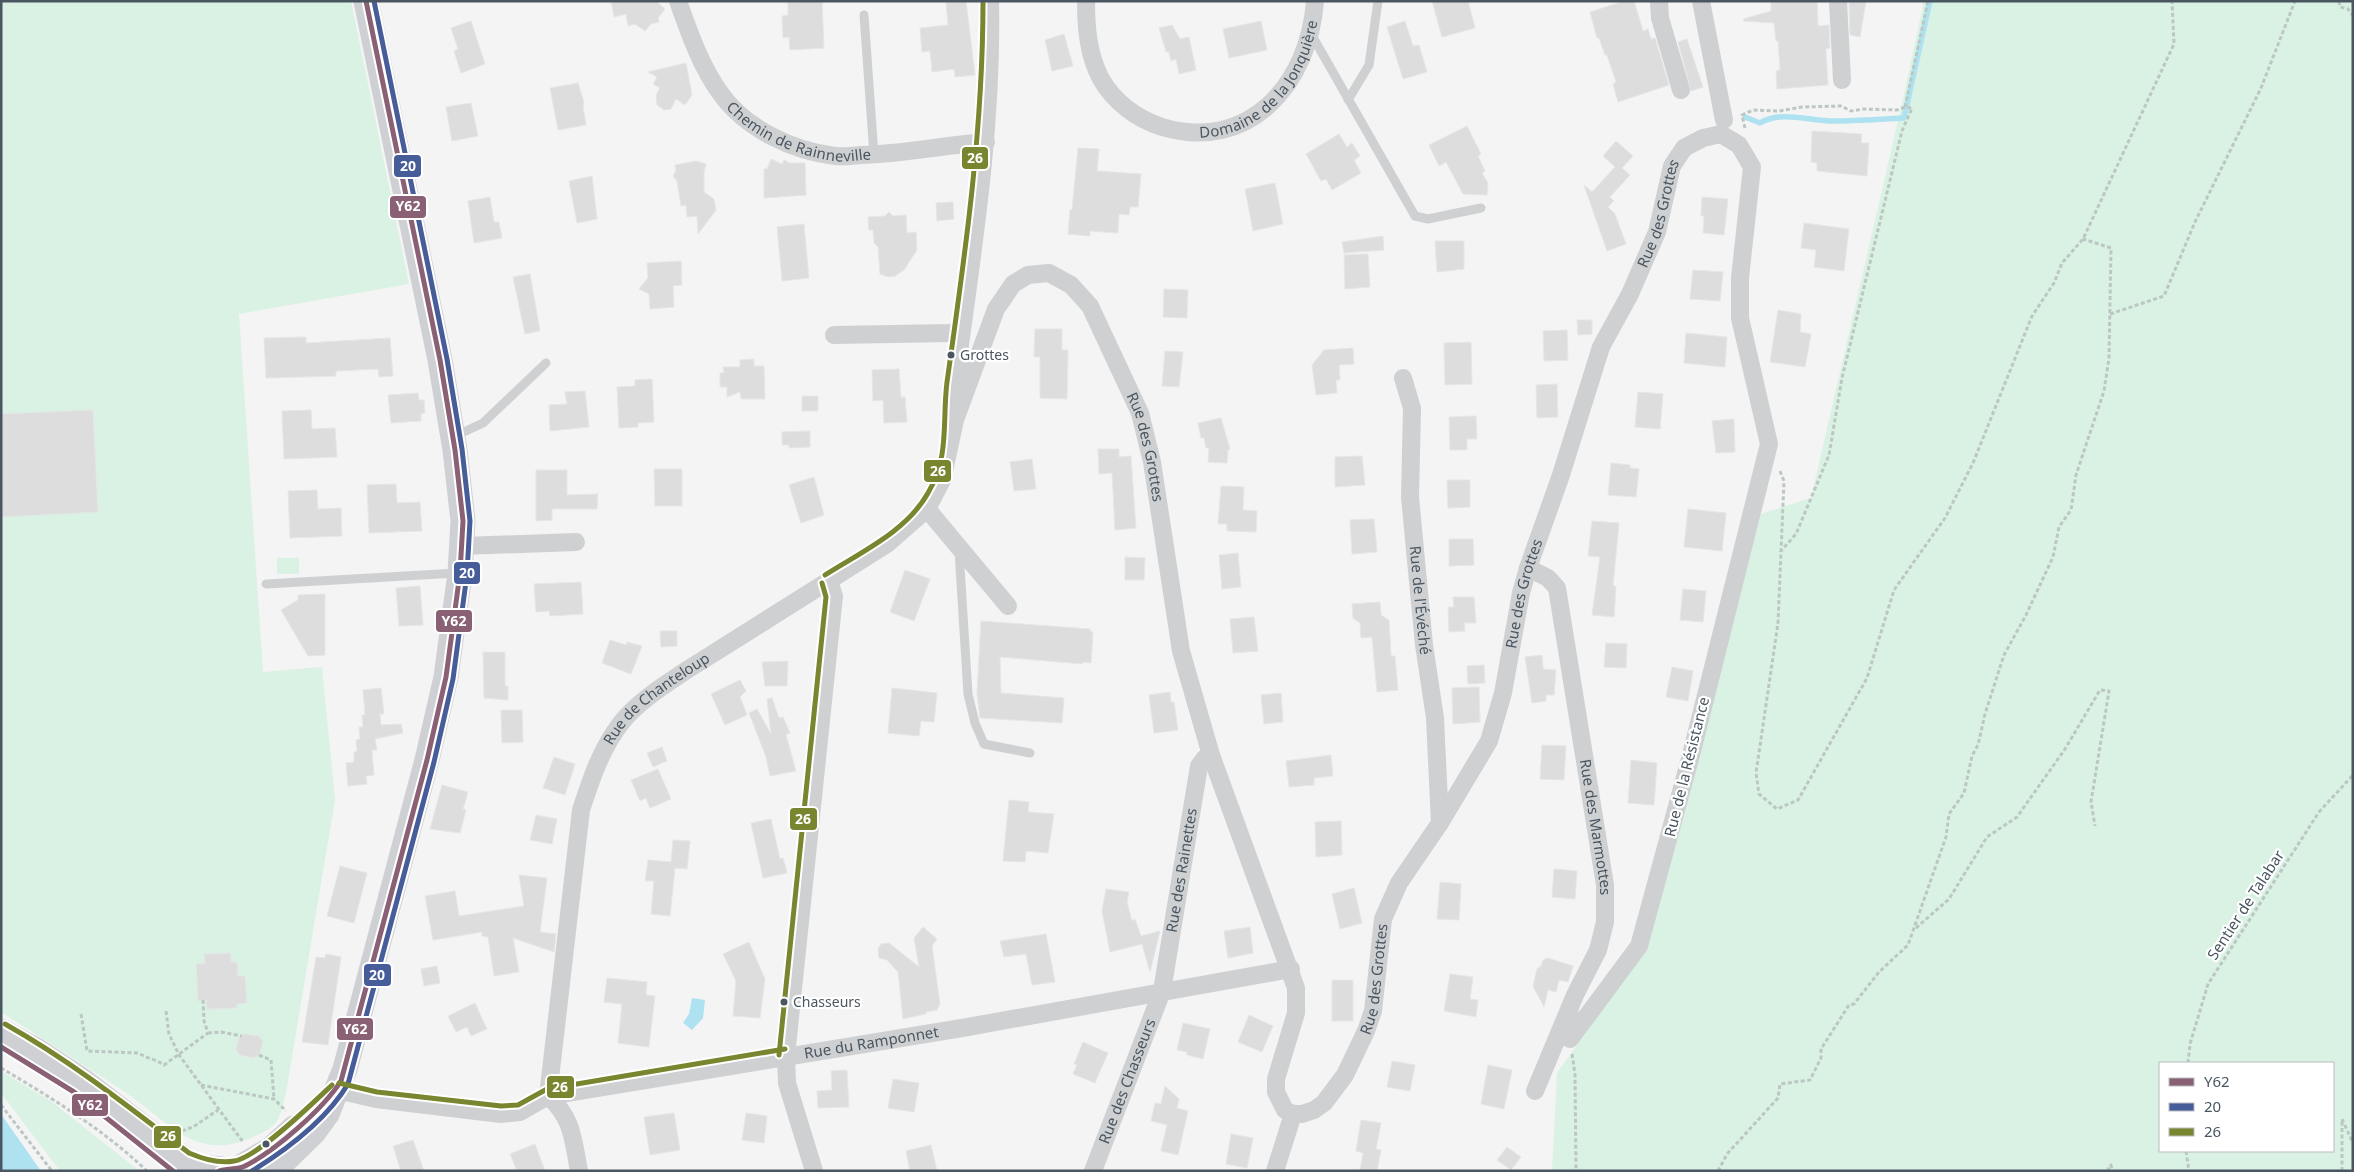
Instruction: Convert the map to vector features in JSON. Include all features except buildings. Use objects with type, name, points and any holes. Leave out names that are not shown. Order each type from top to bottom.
[{"type":"main road","points":[[274,1171],[314,1132],[327,1114],[353,1041],[427,760],[446,677],[460,573],[463,521],[453,437],[440,360],[366,1]]},
{"type":"main road","points":[[1,1032],[36,1050],[83,1081],[185,1160],[202,1167],[233,1166],[271,1149],[337,1090]]},
{"type":"main road","points":[[1,1047],[74,1092],[173,1171]]},
{"type":"street","name":"Chemin de Rainneville","points":[[678,1],[692,41],[721,94],[740,114],[781,141],[804,150],[836,156],[874,155],[986,142]]},
{"type":"street","points":[[956,420],[954,389],[970,278],[986,142],[992,59],[990,1]]},
{"type":"street","name":"Domaine de la Jonquière","points":[[1086,1],[1087,34],[1092,55],[1101,78],[1117,101],[1135,115],[1155,124],[1181,132],[1212,133],[1235,127],[1259,115],[1281,93],[1298,62],[1310,32],[1315,1]]},
{"type":"street","points":[[1659,1],[1660,18],[1681,90]]},
{"type":"street","points":[[1702,1],[1724,120]]},
{"type":"street","points":[[1838,1],[1842,80]]},
{"type":"street","name":"Rue des Grottes","points":[[956,420],[996,309],[1013,284],[1028,274],[1049,273],[1071,285],[1090,306],[1140,413],[1152,462],[1181,651],[1211,755],[1254,875],[1291,969],[1296,988],[1296,1013],[1276,1079],[1280,1103],[1285,1110],[1293,1114],[1308,1112],[1324,1103],[1345,1075],[1366,1031],[1373,1011],[1383,919],[1399,883],[1440,823],[1489,741],[1503,693],[1521,593],[1528,568],[1561,474],[1601,347],[1630,294],[1657,232],[1672,166],[1684,148],[1704,138],[1721,134],[1734,143]]},
{"type":"street","points":[[1734,143],[1739,145],[1752,167],[1740,278],[1740,318],[1769,444]]},
{"type":"street","points":[[834,335],[951,333],[962,330]]},
{"type":"street","name":"Rue de l'Évéché","points":[[1402,378],[1412,408],[1410,497],[1424,645],[1435,718],[1440,823]]},
{"type":"street","name":"Rue de Chanteloup","points":[[548,1096],[581,810],[592,776],[604,749],[622,721],[656,692],[887,544],[927,509],[942,480],[956,420]]},
{"type":"street","name":"Rue de la Résistance","points":[[1570,1039],[1639,946],[1691,755],[1769,444]]},
{"type":"street","points":[[927,509],[1008,606]]},
{"type":"street","points":[[462,546],[576,542]]},
{"type":"street","name":"Rue des Marmottes","points":[[1528,568],[1548,578],[1557,588],[1605,885],[1605,922],[1598,950],[1570,1008],[1536,1091]]},
{"type":"street","points":[[814,1171],[787,1083],[786,1056],[834,596],[829,581]]},
{"type":"street","name":"Rue des Rainettes","points":[[1162,991],[1199,766],[1205,758],[1211,755]]},
{"type":"street","name":"Rue du Ramponnet","points":[[337,1090],[376,1099],[501,1114],[520,1112],[548,1096],[962,1028],[1291,969]]},
{"type":"street","name":"Rue des Chasseurs","points":[[1093,1171],[1162,991]]},
{"type":"street","points":[[1570,1008],[1566,1032],[1570,1039]]},
{"type":"street","points":[[548,1096],[561,1108],[571,1126],[579,1171]]},
{"type":"street","points":[[1275,1171],[1293,1114]]},
{"type":"lane","points":[[1348,100],[1369,65],[1378,1]]},
{"type":"lane","points":[[864,15],[874,155]]},
{"type":"lane","points":[[1310,32],[1415,216],[1428,220],[1481,208]]},
{"type":"lane","points":[[453,437],[483,424],[546,363]]},
{"type":"lane","points":[[958,546],[968,694],[975,723],[984,744],[1030,752]]},
{"type":"lane","points":[[266,584],[460,573]]},
{"type":"path","points":[[1905,107],[1928,1]]},
{"type":"path","points":[[1769,444],[1784,481],[1778,622],[1756,773],[1759,794],[1777,809],[1798,800],[1867,678],[1894,590],[1945,518],[1973,463],[2032,316],[2054,283],[2062,263],[2083,238],[2174,44],[2172,1]]},
{"type":"path","points":[[2110,314],[2164,296],[2196,222],[2261,88],[2295,1]]},
{"type":"path","points":[[2339,1],[2340,6],[2348,9],[2353,16]]},
{"type":"path","points":[[1734,143],[1745,128],[1741,118],[1746,112],[1841,106],[1851,111],[1864,109],[1889,111],[1905,107],[1912,108],[1902,131],[1842,378],[1829,455],[1796,534],[1780,551]]},
{"type":"path","points":[[1718,1171],[1727,1154],[1778,1098],[1780,1084],[1810,1080],[1821,1058],[1821,1049],[1849,1005],[1854,1004],[1879,972],[1908,945],[1916,928],[1946,838],[1949,814],[1964,793],[1972,756],[1978,745],[1985,714],[2004,655],[2034,599],[2053,556],[2059,527],[2070,510],[2076,475],[2104,391],[2109,358],[2111,248],[2083,238]]},
{"type":"path","points":[[1916,928],[1949,899],[1987,837],[2017,817],[2065,749],[2100,690],[2109,691],[2091,802],[2095,826]]},
{"type":"path","name":"Sentier de Talabar","points":[[2188,1062],[2190,1044],[2208,984],[2319,812],[2353,775]]},
{"type":"path","points":[[203,1000],[204,1021],[208,1033]]},
{"type":"path","points":[[166,1011],[169,1034],[179,1055],[218,1110],[233,1166]]},
{"type":"path","points":[[81,1014],[87,1051],[139,1053],[164,1065],[208,1033],[221,1032],[242,1036]]},
{"type":"path","points":[[1570,1039],[1575,1074],[1576,1171]]},
{"type":"path","points":[[259,1055],[271,1060],[274,1099]]},
{"type":"path","points":[[1,1068],[39,1090],[94,1128],[145,1170]]},
{"type":"path","points":[[200,1085],[274,1099],[288,1112]]},
{"type":"path","points":[[1,1105],[52,1171]]},
{"type":"path","points":[[179,1132],[193,1127],[218,1110]]},
{"type":"path","points":[[2342,1171],[2342,1119],[2353,1143]]},
{"type":"path","points":[[2186,1152],[2189,1171]]},
{"type":"path","points":[[2107,1171],[2110,1165],[2112,1171]]},
{"type":"green space","points":[[1,1],[351,1],[409,284],[239,314],[263,672],[322,667],[335,800],[286,1093],[279,1118],[266,1131],[229,1145],[211,1145],[195,1141],[180,1133],[122,1090],[1,1012]]},
{"type":"green space","points":[[1924,1],[2353,1],[2353,1171],[1552,1171],[1557,1073],[1645,950],[1761,514],[1811,498]]},
{"type":"green space","points":[[277,558],[299,558],[299,574],[277,574]]},
{"type":"green space","points":[[1,1071],[52,1102],[137,1169],[60,1171],[1,1093]]},
{"type":"water","points":[[692,998],[705,1000],[703,1018],[692,1030],[683,1023],[689,1014]]},
{"type":"water","points":[[1,1114],[41,1171],[1,1171]]},
{"type":"waterway","points":[[1745,117],[1760,123],[1777,117],[1796,117],[1825,121],[1904,118],[1930,1]]},
{"type":"transit line","name":"Y62","points":[[219,1171],[245,1166],[284,1140],[323,1104],[341,1081],[427,760],[446,677],[460,573],[463,521],[455,450],[440,360],[366,1]]},
{"type":"transit line","name":"20","points":[[252,1171],[305,1133],[329,1109],[348,1084],[434,762],[453,679],[467,574],[470,521],[462,449],[447,359],[374,1]]},
{"type":"transit line","name":"26","points":[[825,575],[882,540],[908,519],[928,493],[940,466],[944,439],[947,382],[972,192],[980,97],[983,1]]},
{"type":"transit line","name":"26","points":[[779,1055],[826,597],[822,583]]},
{"type":"transit line","name":"26","points":[[5,1024],[76,1069],[189,1153],[211,1160],[223,1162],[244,1158],[285,1128],[332,1085]]},
{"type":"transit line","name":"Y62","points":[[1,1047],[74,1092],[173,1171]]},
{"type":"transit line","name":"26","points":[[339,1083],[377,1092],[501,1106],[518,1105],[547,1089],[785,1049]]},
{"type":"place","name":"Grottes","points":[[951,355]]},
{"type":"place","name":"Chasseurs","points":[[784,1002]]}]
